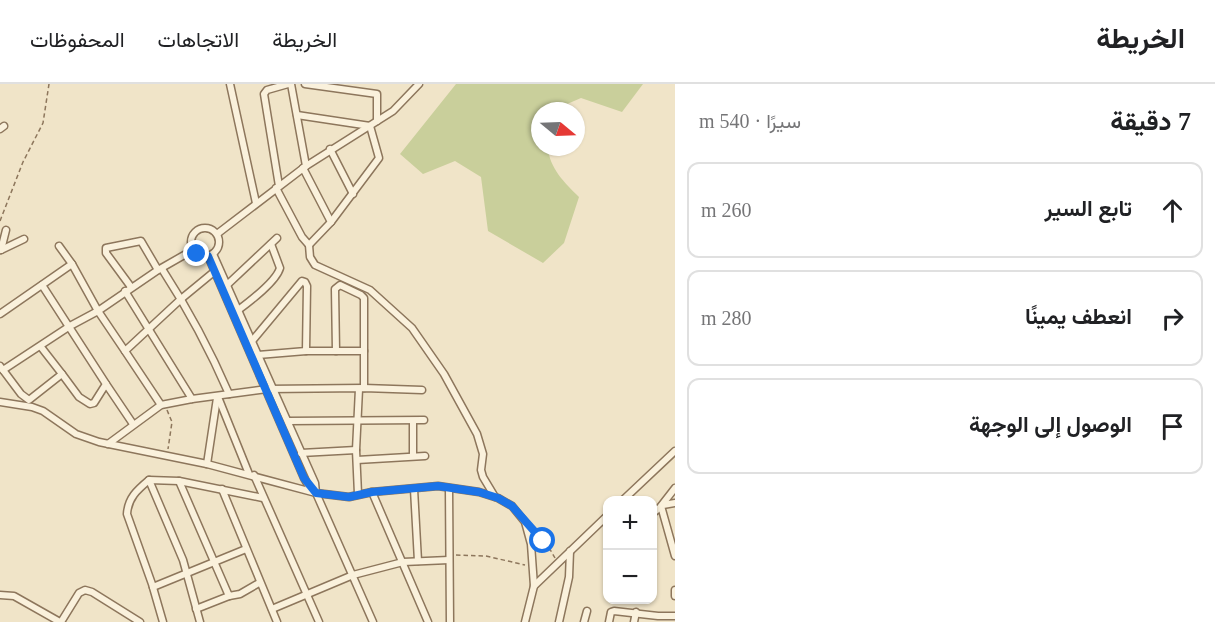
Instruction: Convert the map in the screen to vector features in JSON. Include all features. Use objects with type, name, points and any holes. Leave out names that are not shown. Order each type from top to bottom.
[{"type":"street","points":[[230,84],[256,203]]},
{"type":"street","points":[[331,222],[305,167],[297,115],[289,84],[267,90],[264,94],[278,187],[302,237],[309,244],[310,257],[315,266],[370,290],[412,328],[444,374],[477,434],[483,454],[483,477],[495,497]]},
{"type":"street","points":[[305,84],[377,94]]},
{"type":"street","points":[[378,84],[378,121]]},
{"type":"street","points":[[217,234],[330,149],[393,111],[419,84]]},
{"type":"street","points":[[297,115],[370,126]]},
{"type":"street","points":[[309,244],[353,195],[379,158],[370,126]]},
{"type":"street","points":[[330,149],[353,195]]},
{"type":"street","points":[[208,228],[217,234],[219,244],[211,255],[197,254],[193,250],[191,239],[197,230],[208,228]]},
{"type":"street","points":[[0,251],[6,230]]},
{"type":"street","points":[[227,285],[277,238]]},
{"type":"street","points":[[0,251],[24,239]]},
{"type":"street","points":[[131,287],[106,253],[106,248],[141,241],[181,299],[216,363],[229,394]]},
{"type":"street","points":[[236,311],[279,272],[280,268],[271,244]]},
{"type":"street","points":[[59,246],[72,264],[98,311],[164,404]]},
{"type":"street","points":[[193,250],[131,287],[41,347],[2,368],[30,403],[76,434],[108,444],[349,497],[372,492],[438,486],[495,497],[512,506],[525,522],[531,544],[534,586],[525,622]]},
{"type":"street","points":[[211,255],[215,271],[258,355],[304,478],[315,491]]},
{"type":"street","points":[[211,255],[227,285],[270,389],[288,421],[315,483],[315,491],[373,622]]},
{"type":"street","points":[[0,314],[72,264]]},
{"type":"street","points":[[125,351],[215,271]]},
{"type":"street","points":[[252,341],[303,281],[307,286],[306,351]]},
{"type":"street","points":[[42,285],[134,424]]},
{"type":"street","points":[[336,351],[335,289],[339,285],[364,298],[364,351],[356,450],[358,494]]},
{"type":"street","points":[[125,291],[192,399]]},
{"type":"street","points":[[41,347],[79,397],[90,404],[94,403],[106,384]]},
{"type":"street","points":[[258,355],[306,351],[364,351]]},
{"type":"street","points":[[0,402],[30,403],[62,374]]},
{"type":"street","points":[[108,444],[164,404],[192,399],[270,389],[422,390]]},
{"type":"street","points":[[207,464],[218,396]]},
{"type":"street","points":[[218,396],[319,622]]},
{"type":"street","points":[[288,421],[424,420]]},
{"type":"street","points":[[413,421],[413,456]]},
{"type":"street","points":[[301,453],[356,450]]},
{"type":"street","points":[[628,496],[675,451]]},
{"type":"street","points":[[357,460],[425,456]]},
{"type":"street","points":[[163,622],[127,514],[132,496],[149,480],[179,482],[263,498]]},
{"type":"street","points":[[149,480],[187,573],[200,622]]},
{"type":"street","points":[[179,482],[230,596]]},
{"type":"street","points":[[657,510],[675,488]]},
{"type":"street","points":[[222,489],[277,622]]},
{"type":"street","points":[[414,489],[418,561]]},
{"type":"street","points":[[449,489],[450,622]]},
{"type":"street","points":[[372,492],[428,622]]},
{"type":"street","points":[[661,506],[675,503]]},
{"type":"street","points":[[661,506],[675,556]]},
{"type":"street","points":[[534,586],[603,520]]},
{"type":"street","points":[[153,587],[246,549]]},
{"type":"street","points":[[558,622],[569,578],[570,550]]},
{"type":"street","points":[[272,609],[352,575],[403,562],[449,557]]},
{"type":"street","points":[[196,609],[240,594],[259,583]]},
{"type":"street","points":[[0,595],[14,596],[60,622],[79,593],[85,590],[92,592],[137,621]]},
{"type":"street","points":[[675,590],[675,596]]},
{"type":"street","points":[[584,622],[586,611]]},
{"type":"street","points":[[609,622],[611,612],[614,611],[675,616]]},
{"type":"street","points":[[634,622],[636,612]]},
{"type":"path","points":[[0,221],[23,162],[44,123],[49,84]]},
{"type":"path","points":[[164,404],[171,422],[167,456]]},
{"type":"path","points":[[525,522],[551,551],[557,564]]},
{"type":"path","points":[[449,557],[486,556],[533,567]]},
{"type":"green space","points":[[456,84],[643,84],[622,112],[581,98],[572,102],[531,102],[531,156],[549,156],[563,181],[579,197],[564,243],[543,263],[488,231],[481,177],[455,161],[423,174],[400,154]]},
{"type":"route","points":[[197,254],[208,256],[304,478],[316,493],[349,497],[372,492],[438,486],[479,492],[498,498],[512,506],[543,541]]}]
